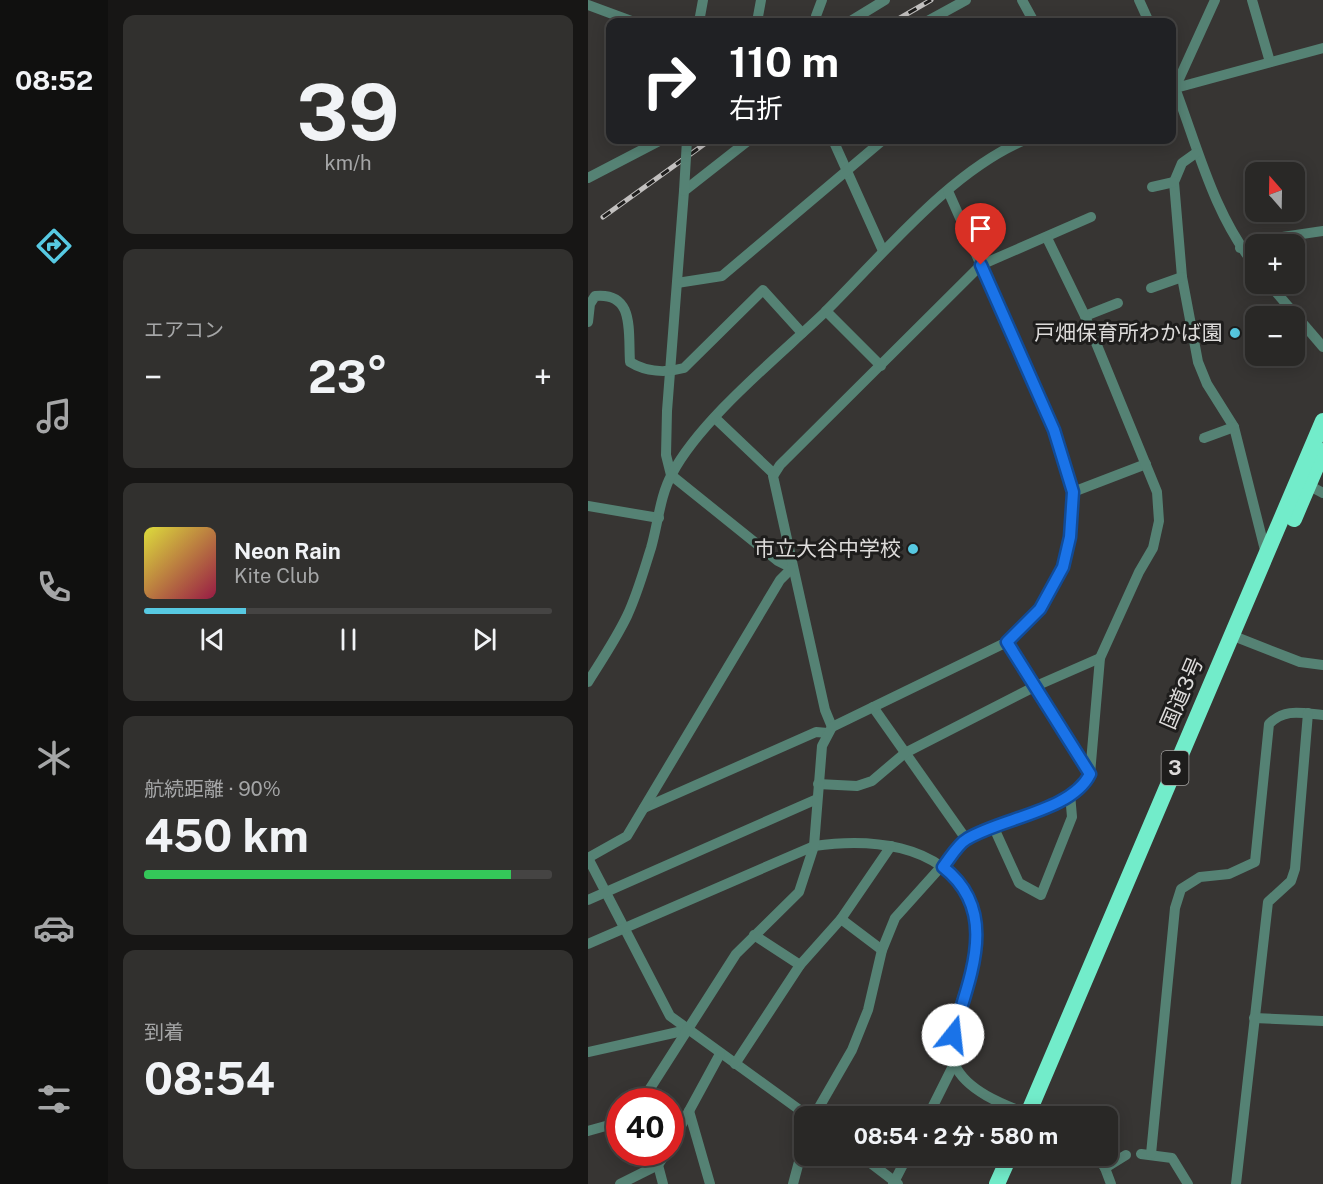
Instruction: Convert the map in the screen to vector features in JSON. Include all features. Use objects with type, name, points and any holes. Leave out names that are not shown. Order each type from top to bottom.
[{"type":"highway","name":"国道3号","points":[[1035,1106],[1236,637],[1266,555],[1323,421]]},
{"type":"highway","name":"国道3号","points":[[1236,637],[1316,489],[1323,451]]},
{"type":"highway","points":[[997,1184],[1005,1166]]},
{"type":"highway","points":[[1009,1184],[1016,1166]]},
{"type":"street","points":[[700,18],[703,0]]},
{"type":"street","points":[[758,18],[761,0]]},
{"type":"street","points":[[816,18],[822,0]]},
{"type":"street","points":[[856,18],[885,0]]},
{"type":"street","points":[[934,18],[966,0]]},
{"type":"street","points":[[1022,0],[1032,18]]},
{"type":"street","points":[[1139,0],[1147,18]]},
{"type":"street","points":[[1176,80],[1215,0]]},
{"type":"street","points":[[1251,0],[1270,62]]},
{"type":"street","points":[[588,5],[623,18]]},
{"type":"street","points":[[1176,85],[1323,48]]},
{"type":"street","points":[[1176,95],[1196,153],[1240,248],[1245,254]]},
{"type":"street","points":[[588,178],[653,144]]},
{"type":"street","points":[[687,144],[669,372],[666,456],[671,475],[778,561],[792,567]]},
{"type":"street","points":[[684,191],[744,144]]},
{"type":"street","points":[[834,144],[883,251]]},
{"type":"street","points":[[677,283],[722,276],[878,144]]},
{"type":"street","points":[[588,682],[627,616],[671,475],[715,418],[826,311],[883,251],[948,191],[986,159],[1017,144]]},
{"type":"street","points":[[1196,153],[1182,163],[1174,182],[1182,277],[1198,362],[1207,384],[1234,427],[1266,555]]},
{"type":"street","points":[[1152,186],[1174,182]]},
{"type":"street","points":[[644,808],[816,732],[830,730],[1007,642],[1040,609],[1058,577],[1070,537],[1073,492],[1054,430],[948,191]]},
{"type":"street","points":[[650,1088],[736,954],[799,892],[814,846],[822,746],[830,730],[792,567],[775,489],[774,474],[780,465],[981,265],[1091,217]]},
{"type":"street","points":[[1240,248],[1262,240],[1323,231]]},
{"type":"street","points":[[820,1106],[852,1050],[868,1010],[882,950],[896,918],[966,839],[1055,803],[1084,785],[1091,774],[1100,658],[1139,572],[1153,548],[1160,521],[1157,492],[1085,316],[1047,238]]},
{"type":"street","points":[[1151,288],[1182,277]]},
{"type":"street","points":[[588,322],[590,304],[595,296],[609,295],[617,298],[622,302],[627,322],[630,362],[639,367],[669,372],[684,368],[763,290],[802,333]]},
{"type":"street","points":[[1278,294],[1323,346]]},
{"type":"street","points":[[1085,316],[1118,303]]},
{"type":"street","points":[[826,311],[881,366]]},
{"type":"street","points":[[715,418],[774,474]]},
{"type":"street","points":[[1204,438],[1234,427]]},
{"type":"street","points":[[1073,492],[1146,464]]},
{"type":"street","points":[[588,506],[659,518]]},
{"type":"street","points":[[792,567],[780,580],[627,836],[588,858],[670,1016],[794,1106]]},
{"type":"street","points":[[1236,637],[1300,662],[1323,665]]},
{"type":"street","points":[[1007,642],[1091,774]]},
{"type":"street","points":[[818,784],[856,786],[872,781],[905,753],[1036,686],[1100,658]]},
{"type":"street","points":[[873,707],[966,839]]},
{"type":"street","points":[[1236,1184],[1268,902],[1291,881],[1295,869],[1308,713]]},
{"type":"street","points":[[1188,1184],[1172,1158],[1146,1154],[1175,908],[1181,889],[1200,877],[1229,874],[1255,862],[1269,724],[1279,714],[1323,715]]},
{"type":"street","points":[[994,828],[1019,883],[1041,895],[1072,817],[1070,794]]},
{"type":"street","points":[[588,900],[817,799]]},
{"type":"street","points":[[588,945],[814,846],[846,841],[891,846],[920,855],[943,867],[962,888],[972,907],[978,930],[977,949],[953,1035],[954,1064],[933,1106]]},
{"type":"street","points":[[735,1064],[800,965],[841,918],[891,846]]},
{"type":"street","points":[[841,918],[882,950]]},
{"type":"street","points":[[754,935],[800,965]]},
{"type":"street","points":[[1254,1018],[1323,1021]]},
{"type":"street","points":[[588,1052],[687,1030]]},
{"type":"street","points":[[684,1120],[720,1054]]},
{"type":"street","points":[[954,1064],[963,1078],[977,1090],[1012,1106]]},
{"type":"street","points":[[689,1111],[710,1184]]},
{"type":"street","points":[[588,1131],[606,1126]]},
{"type":"street","points":[[1112,1184],[1106,1168],[1126,1155]]},
{"type":"street","points":[[620,1184],[658,1166],[663,1184]]},
{"type":"street","points":[[794,1184],[798,1166]]},
{"type":"street","points":[[874,1166],[895,1183],[903,1166]]},
{"type":"railway","points":[[900,18],[931,0]]},
{"type":"railway","points":[[603,217],[704,144]]},
{"type":"place","name":"戸畑保育所わかば園","points":[[1235,333]]},
{"type":"place","name":"市立大谷中学校","points":[[913,549]]},
{"type":"route","points":[[953,1035],[977,949],[978,930],[972,907],[962,888],[953,874],[943,867],[966,839],[1055,803],[1084,785],[1090,774],[1007,642],[1040,609],[1063,567],[1073,515],[1073,492],[1054,430],[981,265]]}]
